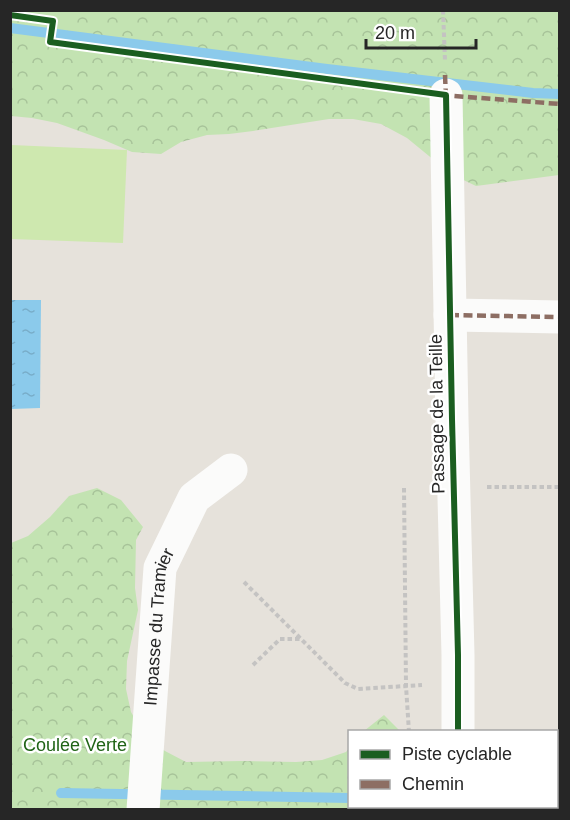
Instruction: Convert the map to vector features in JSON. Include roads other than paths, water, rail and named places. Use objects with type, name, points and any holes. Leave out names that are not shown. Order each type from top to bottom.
[{"type":"street","name":"Passage de la Teille","points":[[445,80],[453,487],[459,655],[458,730]]},
{"type":"street","points":[[450,315],[560,317]]},
{"type":"street","name":"Impasse du Tramier","points":[[143,810],[160,568],[194,498],[231,470]]},
{"type":"water","points":[[11,300],[41,300],[40,408],[11,409]]},
{"type":"waterway","points":[[10,28],[327,69],[533,93],[560,94]]},
{"type":"waterway","points":[[61,793],[348,798]]},
{"type":"park label","name":"Coulée Verte","points":[[75,745]]}]
